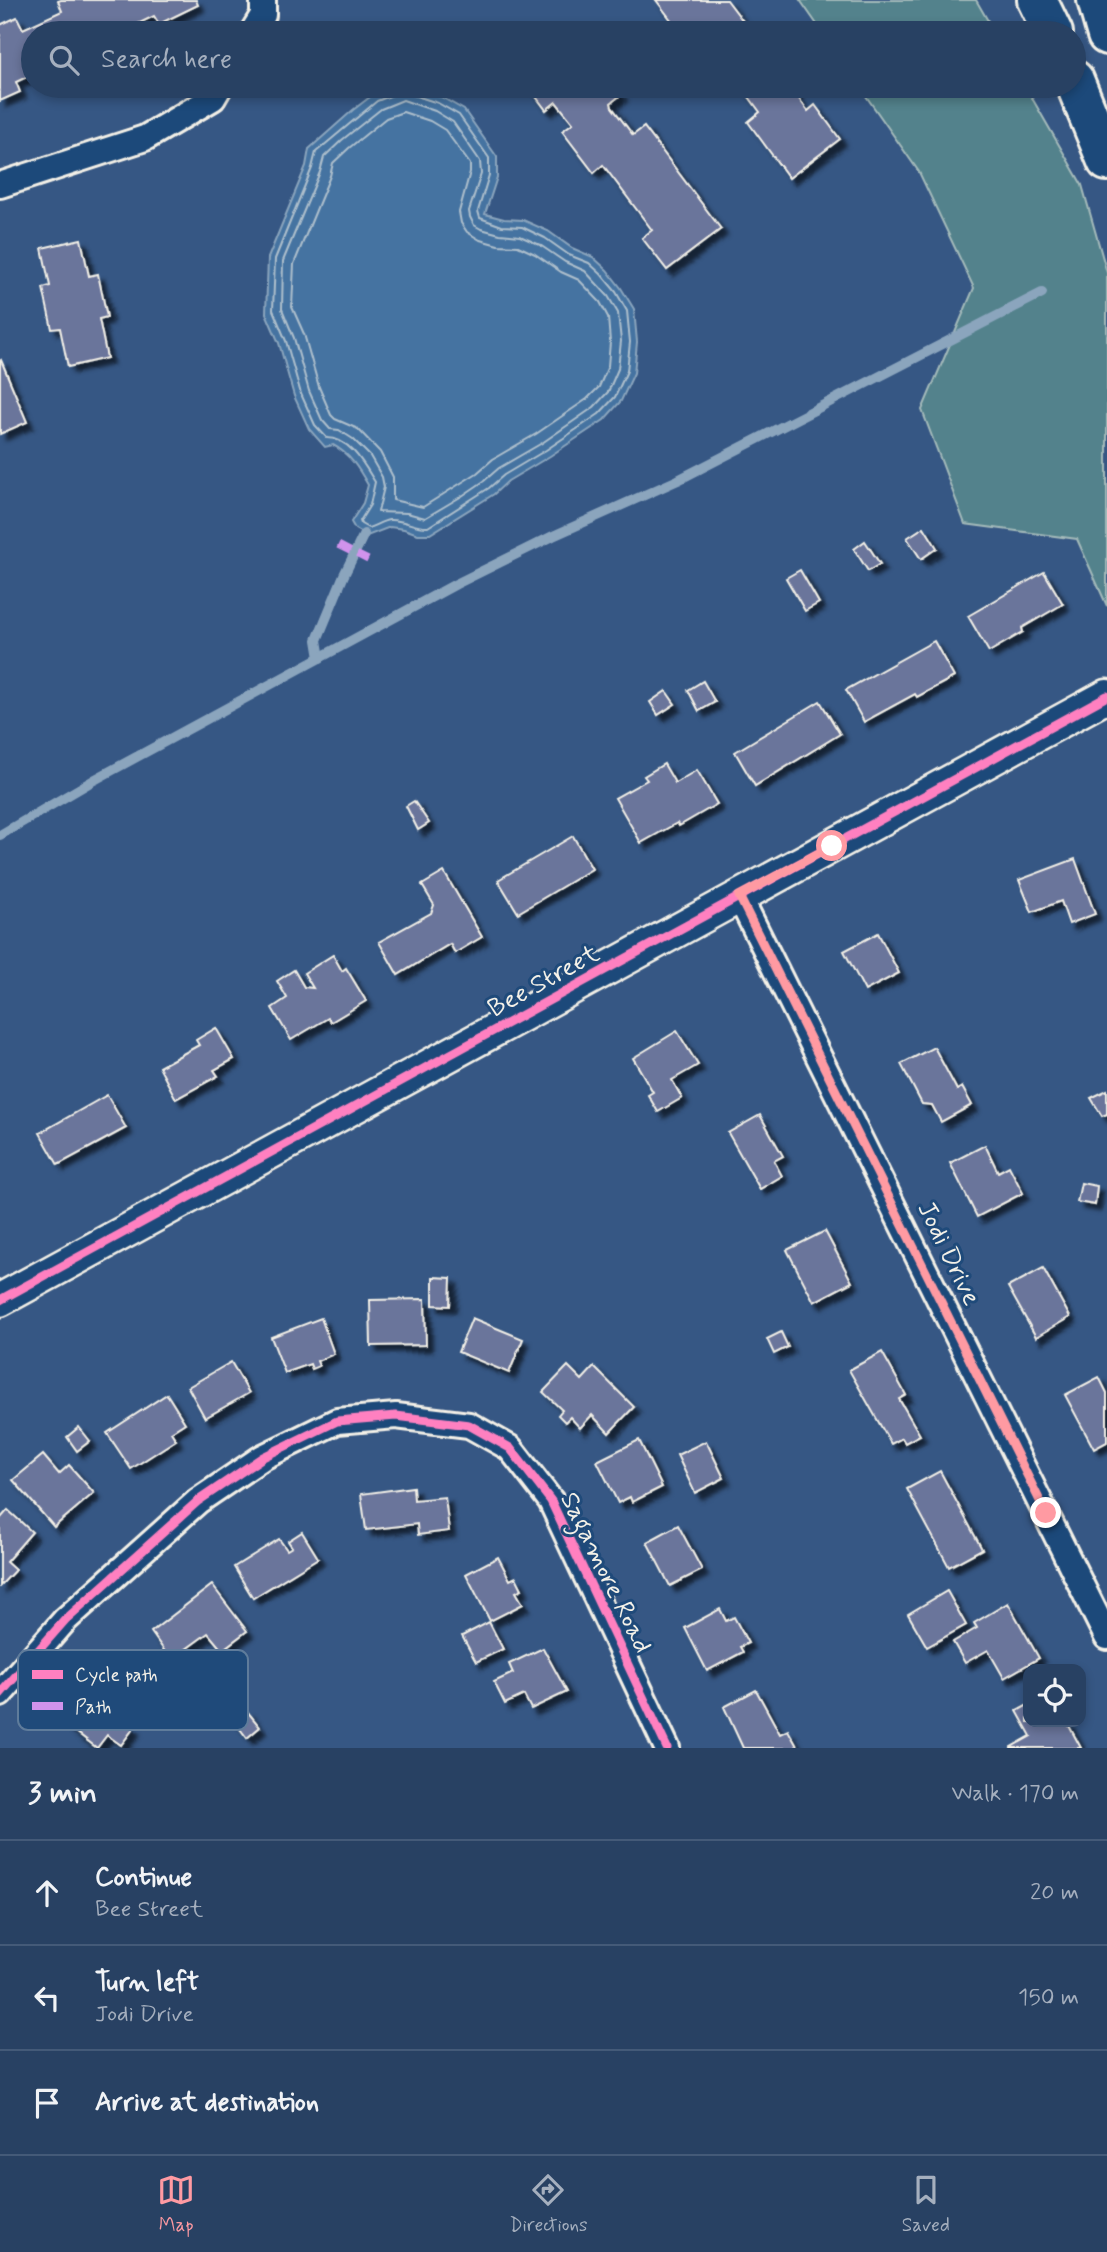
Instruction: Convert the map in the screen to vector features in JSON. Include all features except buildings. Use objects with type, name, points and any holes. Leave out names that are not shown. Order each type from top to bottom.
[{"type":"highway","points":[[1037,0],[1047,21]]},
{"type":"highway","points":[[1097,0],[1107,35]]},
{"type":"highway","points":[[1082,98],[1107,161]]},
{"type":"street","points":[[259,21],[263,15],[263,0]]},
{"type":"street","points":[[0,185],[145,138],[213,98]]},
{"type":"street","name":"Bee Street","points":[[0,1300],[1107,696]]},
{"type":"street","name":"Jodi Drive","points":[[739,896],[1107,1637]]},
{"type":"street","name":"Sagamore Road","points":[[38,1650],[65,1620],[198,1501],[263,1457],[337,1421],[397,1416],[469,1425],[510,1448],[551,1501],[667,1748]]},
{"type":"street","name":"Sagamore Road","points":[[0,1693],[18,1673]]},
{"type":"green space","points":[[800,0],[976,0],[988,21],[815,21]]},
{"type":"green space","points":[[867,98],[1032,98],[1082,185],[1107,273],[1107,606],[1077,539],[965,524],[922,410],[974,288],[919,172]]},
{"type":"water","points":[[369,98],[443,98],[464,110],[497,157],[497,177],[485,214],[523,220],[593,257],[607,270],[634,309],[637,342],[634,373],[621,401],[604,420],[430,534],[390,527],[367,536],[355,529],[351,522],[363,503],[368,485],[349,457],[333,445],[325,447],[309,429],[294,396],[279,343],[266,313],[268,258],[306,166],[309,149]]},
{"type":"waterway","points":[[0,835],[94,780],[456,584],[553,536],[678,480],[1042,293]]},
{"type":"waterway","points":[[320,658],[317,640],[364,534]]},
{"type":"marked path","points":[[338,545],[368,560]]},
{"type":"cycle path","points":[[0,1300],[1107,696]]},
{"type":"cycle path","points":[[39,1650],[65,1620],[198,1501],[263,1457],[337,1421],[396,1416],[469,1425],[510,1448],[551,1501],[667,1748]]},
{"type":"cycle path","points":[[0,1694],[18,1674]]},
{"type":"route","points":[[832,846],[739,896],[1046,1513]]}]
